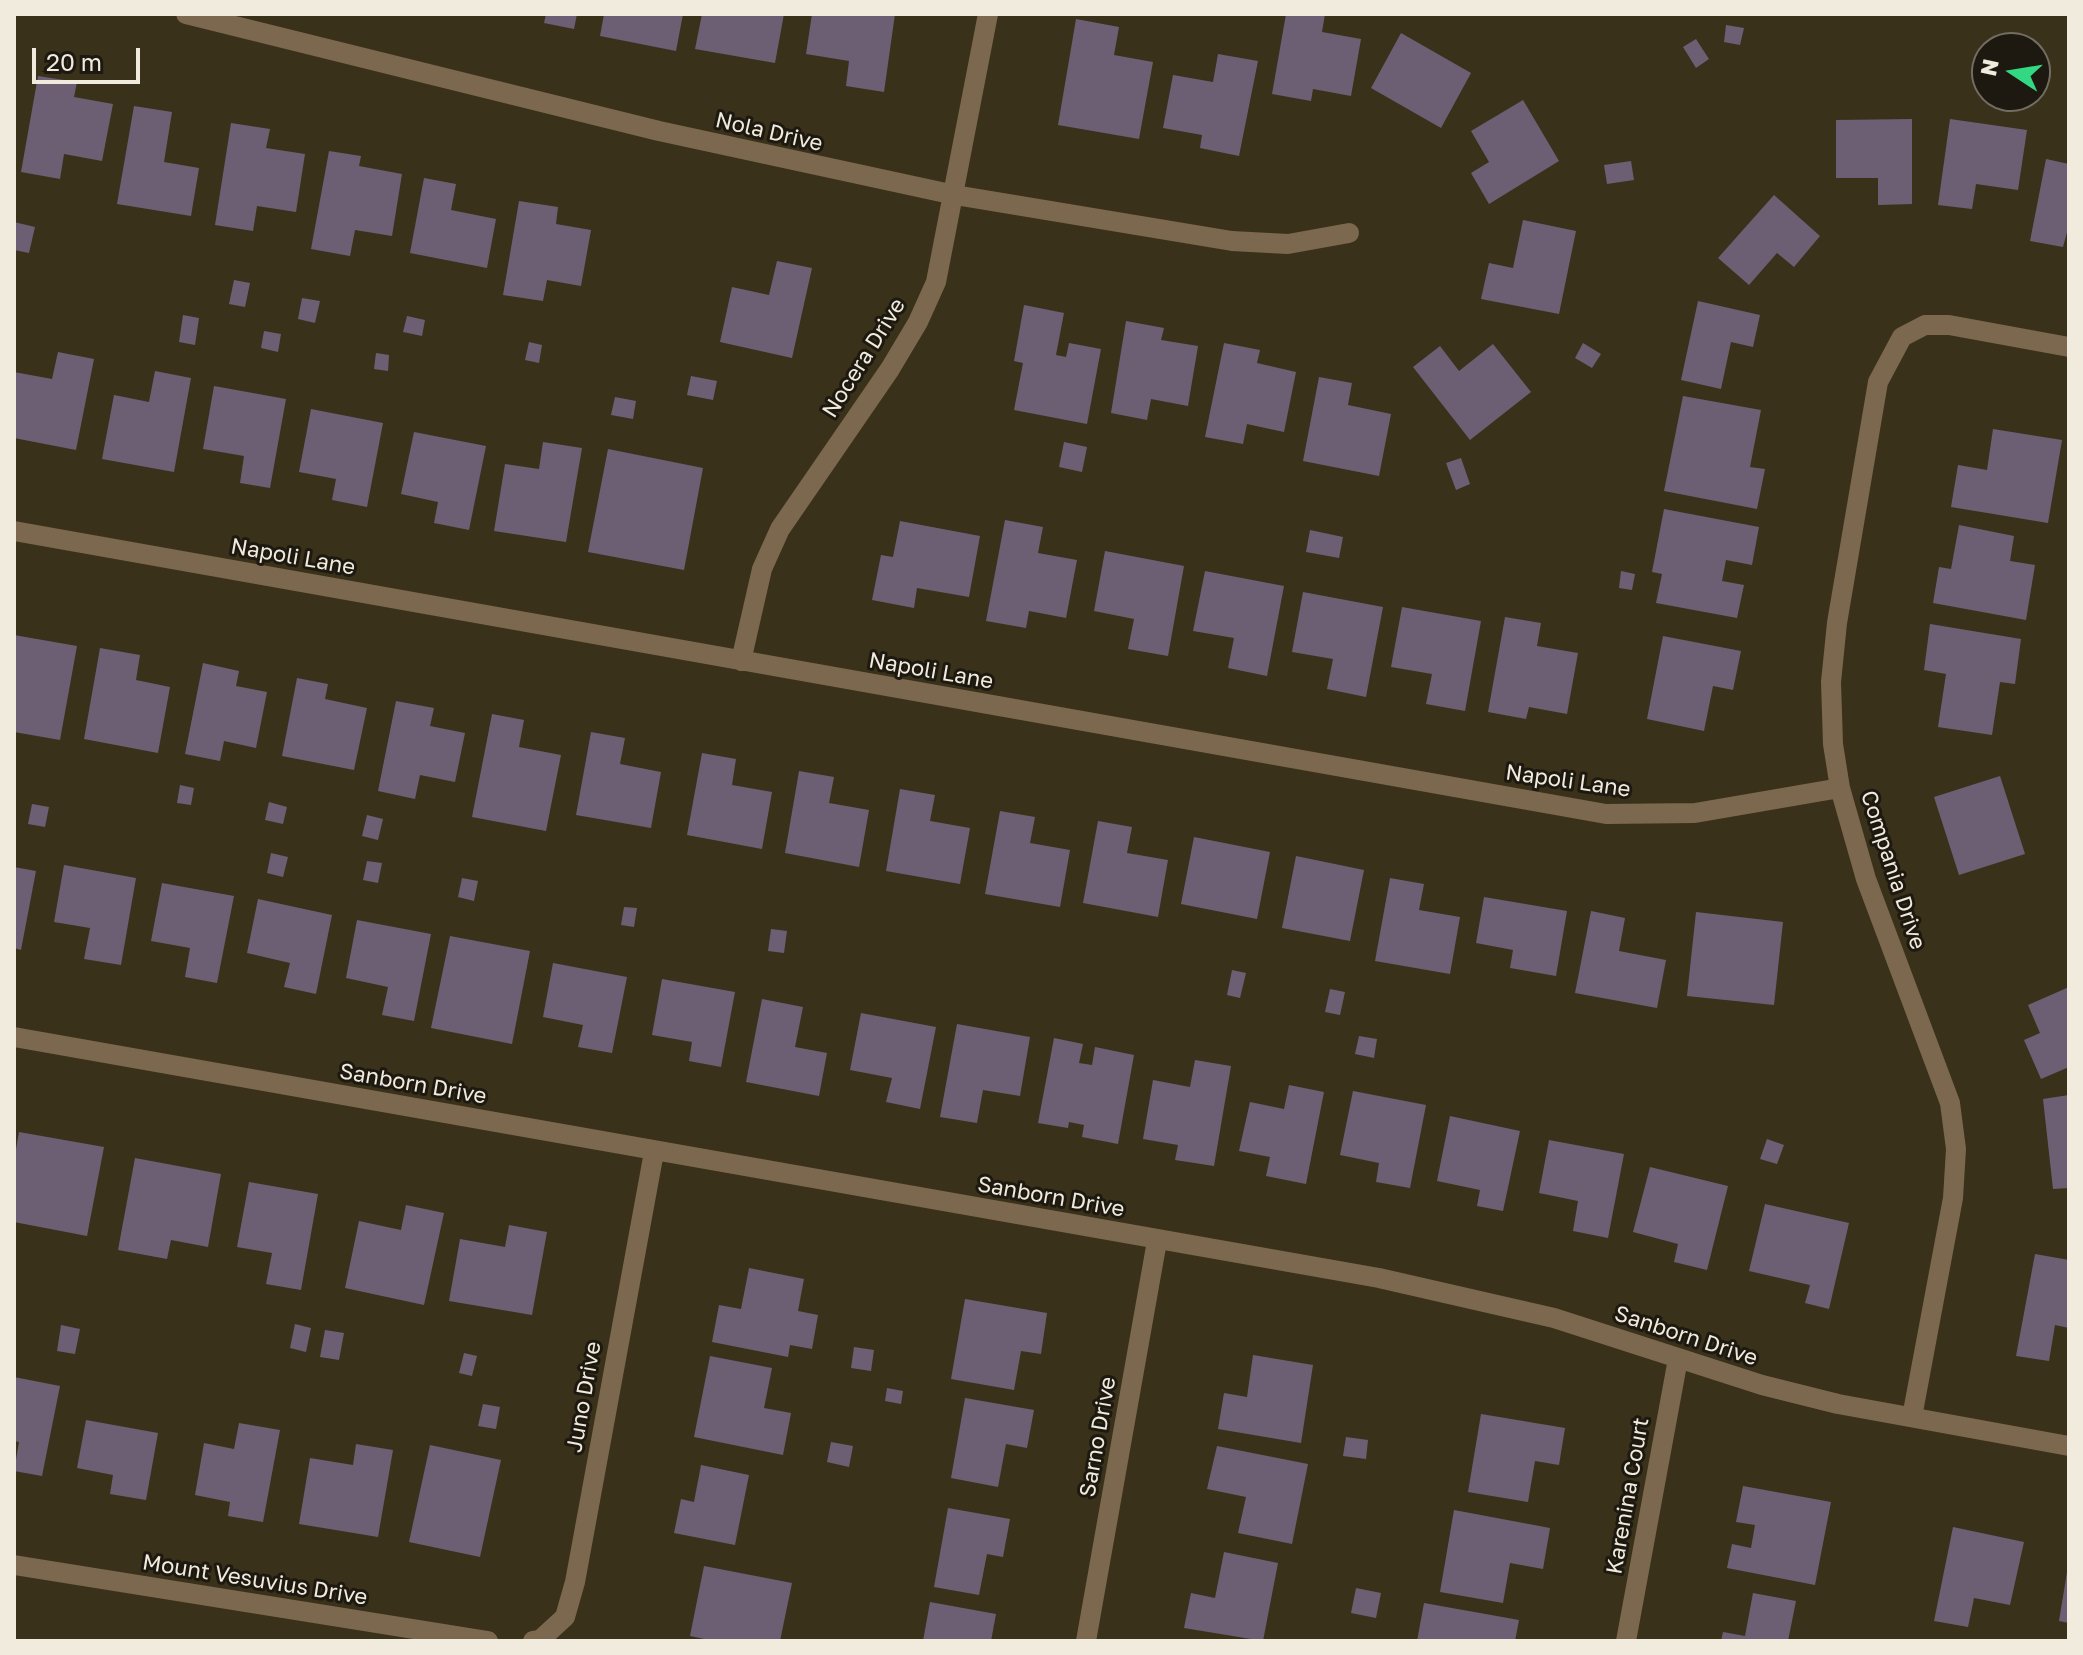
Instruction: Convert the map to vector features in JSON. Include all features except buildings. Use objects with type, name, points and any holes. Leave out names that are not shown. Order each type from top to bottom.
[{"type":"street","name":"Nola Drive","points":[[186,14],[674,135],[955,195],[1232,241],[1288,244],[1349,233]]},
{"type":"street","name":"Nocera Drive","points":[[741,661],[762,569],[780,529],[918,322],[936,282],[988,14]]},
{"type":"street","name":"Compania Drive","points":[[1912,1417],[1953,1198],[1956,1149],[1950,1103],[1866,879],[1840,788],[1833,744],[1831,682],[1837,623],[1878,382],[1902,337],[1925,325],[1949,325],[2069,347]]},
{"type":"street","name":"Napoli Lane","points":[[14,531],[1606,814],[1695,813],[1840,788]]},
{"type":"street","name":"Sanborn Drive","points":[[14,1037],[1472,1297],[1554,1318],[1762,1385],[2069,1446]]},
{"type":"street","name":"Juno Drive","points":[[536,1640],[565,1617],[575,1582],[654,1152]]},
{"type":"street","name":"Sarno Drive","points":[[1086,1641],[1157,1241]]},
{"type":"street","name":"Karenina Court","points":[[1626,1641],[1678,1359]]},
{"type":"street","name":"Mount Vesuvius Drive","points":[[14,1565],[488,1641]]}]
